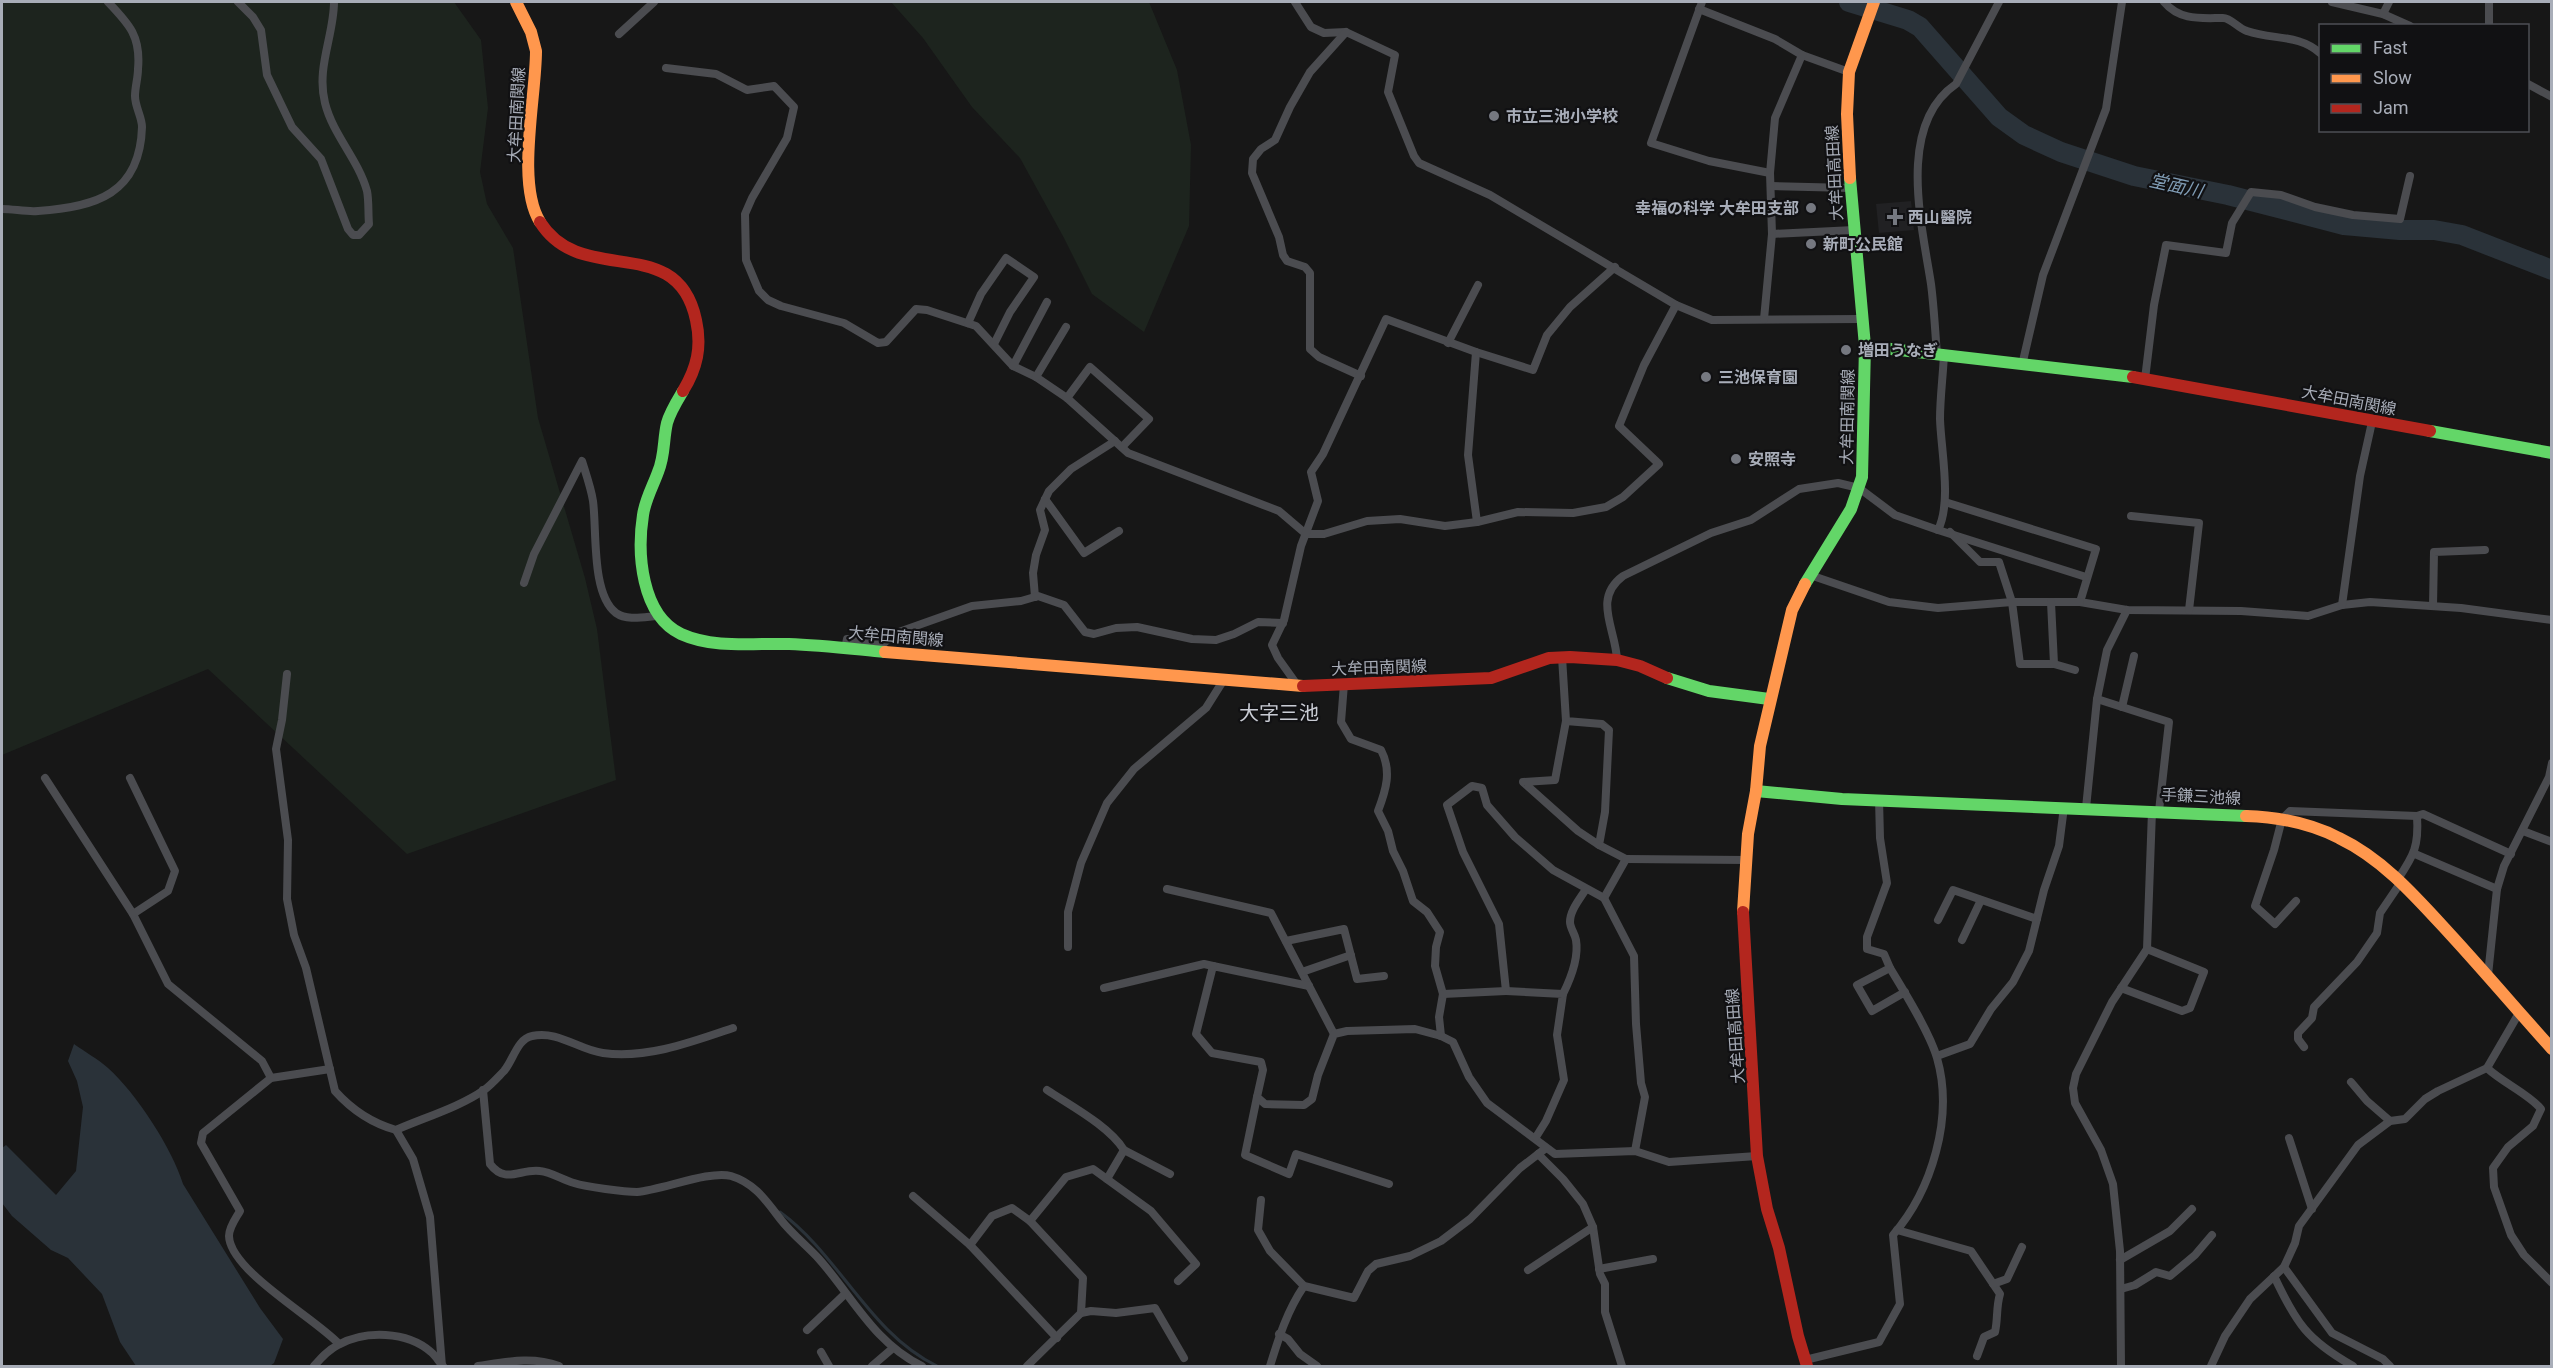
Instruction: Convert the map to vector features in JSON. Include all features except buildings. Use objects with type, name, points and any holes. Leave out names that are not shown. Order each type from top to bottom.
[{"type":"main road","name":"大牟田南関線","points":[[516,2],[529,27],[536,49],[529,160],[531,194],[540,224],[549,237],[562,248],[582,256],[633,262],[666,274],[683,285],[694,315],[699,340],[698,358],[695,369],[669,418],[663,457],[643,515],[641,544],[645,584],[657,616],[664,625],[680,634],[709,641],[845,649],[1298,686],[1491,678],[1549,658],[1617,660],[1640,666],[1678,683],[1709,691],[1769,699],[1792,610],[1810,574],[1851,509],[1859,488],[1864,458],[1865,346],[2023,361],[2145,379],[2552,453]]},
{"type":"main road","name":"大牟田高田線","points":[[1865,346],[1847,136],[1849,72],[1874,2]]},
{"type":"main road","name":"大牟田高田線","points":[[1769,699],[1760,746],[1742,898],[1757,1156],[1767,1209],[1779,1248],[1806,1363]]},
{"type":"main road","name":"手鎌三池線","points":[[1756,791],[1879,800],[2156,811],[2282,819],[2345,840],[2373,858],[2400,881],[2488,975],[2552,1049]]},
{"type":"street","points":[[2,209],[37,211],[94,202],[113,193],[127,177],[139,151],[142,125],[135,98],[139,48],[131,26],[108,2]]},
{"type":"street","points":[[238,2],[253,17],[261,30],[267,75],[292,127],[321,159],[348,229],[353,235],[359,235],[369,224],[367,193],[359,171],[332,123],[324,101],[323,68],[328,33],[334,16],[334,2]]},
{"type":"street","points":[[619,34],[654,2]]},
{"type":"street","points":[[1295,2],[1311,27],[1324,33],[1346,32],[1395,55],[1388,92],[1419,163],[1490,195],[1676,305],[1712,320],[1861,319]]},
{"type":"street","points":[[1938,530],[1944,518],[1945,502],[1940,417],[1941,354],[1917,178],[1919,153],[1924,129],[1931,112],[1947,90],[1956,84],[1999,2]]},
{"type":"street","points":[[2023,361],[2043,274],[2106,109],[2122,2]]},
{"type":"street","points":[[2164,2],[2171,10],[2196,19],[2226,18],[2246,31],[2309,43],[2319,52]]},
{"type":"street","points":[[2332,2],[2383,14],[2406,24]]},
{"type":"street","points":[[2383,14],[2389,2]]},
{"type":"street","points":[[2489,2],[2489,24]]},
{"type":"street","points":[[1770,173],[1700,158],[1651,143],[1701,5],[1775,39],[1802,55],[1849,72]]},
{"type":"street","points":[[1346,32],[1310,72],[1275,140],[1261,149],[1253,159],[1252,173],[1279,237],[1283,255],[1287,261],[1305,267],[1310,273],[1310,349],[1319,357],[1361,376]]},
{"type":"street","points":[[1764,319],[1772,234],[1770,173],[1775,118],[1802,55]]},
{"type":"street","points":[[666,68],[716,74],[747,90],[774,86],[794,107],[786,138],[752,198],[746,214],[746,260],[759,291],[768,300],[781,306],[844,323],[878,343],[886,342],[916,309],[927,310],[976,326],[1013,366],[1036,377],[1067,398],[1128,453],[1279,511],[1306,534],[1324,534],[1367,521],[1400,519],[1445,526],[1477,522],[1518,512],[1574,513],[1606,507],[1623,497],[1659,464],[1619,426],[1644,365],[1676,305]]},
{"type":"street","points":[[2529,85],[2552,97]]},
{"type":"street","points":[[2145,379],[2154,305],[2166,245],[2226,253],[2232,223],[2252,192],[2281,195],[2315,207],[2353,215],[2400,219],[2410,176]]},
{"type":"street","points":[[1771,186],[1850,188]]},
{"type":"street","points":[[1772,234],[1854,230]]},
{"type":"street","points":[[968,323],[981,294],[1006,258],[1034,277],[1010,312],[994,344]]},
{"type":"street","points":[[1298,686],[1278,658],[1272,645],[1283,623],[1301,546],[1318,501],[1311,472],[1323,454],[1386,319],[1448,343],[1533,370],[1547,335],[1570,307],[1615,267]]},
{"type":"street","points":[[1448,343],[1478,285]]},
{"type":"street","points":[[1013,366],[1047,302]]},
{"type":"street","points":[[1036,377],[1066,327]]},
{"type":"street","points":[[1476,352],[1468,455],[1477,522]]},
{"type":"street","points":[[1035,597],[1033,573],[1036,555],[1045,530],[1040,510],[1045,499],[1056,482],[1071,470],[1119,444],[1149,419],[1090,367],[1067,398]]},
{"type":"street","points":[[2342,605],[2360,476],[2372,422]]},
{"type":"street","points":[[524,583],[543,535],[582,461],[593,499],[600,585],[606,600],[616,613],[630,618],[657,616]]},
{"type":"street","points":[[1617,660],[1617,643],[1608,619],[1607,600],[1613,583],[1711,533],[1751,520],[1799,489],[1838,483],[1859,488],[1895,515],[2086,578]]},
{"type":"street","points":[[1045,499],[1084,553],[1119,531]]},
{"type":"street","points":[[1945,502],[2096,549],[2080,602]]},
{"type":"street","points":[[2131,516],[2199,523],[2188,610]]},
{"type":"street","points":[[1950,532],[1980,562],[1999,562],[2012,602],[2020,663],[2054,664],[2075,670]]},
{"type":"street","points":[[2433,606],[2434,552],[2486,550]]},
{"type":"street","points":[[1810,574],[1889,602],[1938,608],[2012,602],[2080,602],[2127,610],[2271,612],[2308,616],[2342,605],[2370,602],[2433,606],[2552,620]]},
{"type":"street","points":[[845,649],[848,639],[884,643],[896,633],[972,606],[1022,601],[1035,597],[1050,599],[1064,605],[1085,632],[1094,634],[1116,628],[1137,627],[1192,639],[1216,640],[1258,622],[1283,623]]},
{"type":"street","points":[[2052,602],[2054,664]]},
{"type":"street","points":[[2086,808],[2097,699],[2107,650],[2127,610]]},
{"type":"street","points":[[2122,707],[2134,656]]},
{"type":"street","points":[[1562,657],[1566,721],[1555,780],[1522,782],[1578,831],[1626,859],[1746,860]]},
{"type":"street","points":[[287,674],[276,749],[288,840],[287,898],[294,935],[306,968],[335,1091],[348,1106],[380,1125],[396,1130],[483,1090],[505,1070],[520,1045],[530,1036],[549,1036],[601,1053],[625,1054],[682,1046],[733,1028]]},
{"type":"street","points":[[1068,947],[1068,912],[1081,864],[1107,803],[1134,769],[1206,708],[1222,681]]},
{"type":"street","points":[[1344,684],[1341,722],[1351,739],[1381,750],[1386,760],[1388,785],[1378,812],[1388,831],[1393,851],[1403,871],[1413,901],[1428,912],[1440,932],[1435,966],[1443,994],[1439,1017],[1441,1036]]},
{"type":"street","points":[[2097,699],[2169,722],[2156,811],[2147,949],[2121,988],[2076,1074],[2073,1088],[2075,1103],[2102,1150],[2113,1184],[2120,1260],[2121,1366]]},
{"type":"street","points":[[1566,721],[1602,724],[1609,730],[1605,812],[1599,845]]},
{"type":"street","points":[[2488,975],[2497,889],[2511,854],[2549,777],[2552,763]]},
{"type":"street","points":[[45,778],[134,914],[168,984],[262,1061],[272,1078]]},
{"type":"street","points":[[130,778],[174,871],[168,891],[134,914]]},
{"type":"street","points":[[1506,991],[1499,924],[1463,852],[1448,805],[1472,786],[1482,788],[1487,805],[1515,837],[1553,870],[1605,898],[1634,956],[1636,1024],[1641,1083],[1645,1097],[1635,1151]]},
{"type":"street","points":[[1806,1363],[1879,1342],[1900,1304],[1893,1235],[1908,1218],[1937,1150],[1942,1119],[1942,1080],[1937,1056],[1884,954],[1867,948],[1867,937],[1887,883],[1880,838],[1879,800]]},
{"type":"street","points":[[1937,1056],[1970,1044],[2013,982],[2029,951],[2059,846],[2064,807]]},
{"type":"street","points":[[2296,901],[2275,924],[2255,906],[2282,819],[2290,811],[2417,816],[2423,814],[2511,854]]},
{"type":"street","points":[[2304,1047],[2298,1039],[2298,1033],[2312,1018],[2314,1007],[2357,962],[2377,933],[2380,912],[2415,854],[2418,838],[2417,816]]},
{"type":"street","points":[[2523,831],[2552,842]]},
{"type":"street","points":[[2415,854],[2497,889]]},
{"type":"street","points":[[1605,898],[1626,859]]},
{"type":"street","points":[[1167,889],[1271,913],[1334,1034]]},
{"type":"street","points":[[1536,1137],[1546,1121],[1564,1080],[1557,1035],[1563,993],[1574,969],[1577,949],[1576,938],[1570,924],[1572,912],[1586,889]]},
{"type":"street","points":[[1938,920],[1953,890],[2037,919]]},
{"type":"street","points":[[1962,940],[1981,900]]},
{"type":"street","points":[[1286,941],[1344,929],[1358,979],[1384,976]]},
{"type":"street","points":[[2121,988],[2182,1011],[2190,1008],[2204,972],[2147,949]]},
{"type":"street","points":[[1302,972],[1351,955]]},
{"type":"street","points":[[1104,988],[1204,964],[1309,986]]},
{"type":"street","points":[[1212,966],[1197,1034],[1212,1053],[1261,1062],[1263,1070],[1245,1155],[1288,1174],[1296,1154],[1389,1184]]},
{"type":"street","points":[[1890,968],[1857,986],[1872,1011],[1905,992]]},
{"type":"street","points":[[1443,994],[1506,991],[1563,993]]},
{"type":"street","points":[[2211,1366],[2225,1336],[2244,1308],[2284,1267],[2300,1226],[2358,1145],[2390,1121],[2405,1119],[2426,1099],[2487,1068],[2519,1013]]},
{"type":"street","points":[[1334,1034],[1347,1031],[1415,1029],[1453,1042],[1469,1077],[1487,1103],[1536,1137],[1542,1151],[1583,1204],[1593,1227],[1599,1269],[1605,1284],[1605,1312],[1622,1366]]},
{"type":"street","points":[[1257,1097],[1265,1104],[1304,1105],[1312,1099],[1317,1075],[1334,1034]]},
{"type":"street","points":[[2487,1068],[2500,1081],[2534,1100],[2541,1109],[2533,1126],[2508,1147],[2493,1168],[2494,1187],[2511,1235],[2524,1255],[2552,1283]]},
{"type":"street","points":[[330,1069],[272,1078],[203,1133],[201,1143],[240,1211],[230,1230],[229,1238],[234,1253],[245,1267],[303,1315],[328,1332],[339,1344]]},
{"type":"street","points":[[2351,1082],[2367,1101],[2390,1121]]},
{"type":"street","points":[[483,1090],[490,1164],[496,1172],[508,1175],[539,1170],[577,1184],[636,1192],[712,1176],[730,1175],[757,1190],[769,1202],[781,1220],[820,1260],[845,1294],[893,1348],[922,1366]]},
{"type":"street","points":[[1047,1090],[1087,1116],[1120,1143],[1124,1150],[1170,1174]]},
{"type":"street","points":[[396,1130],[413,1159],[430,1217],[443,1366]]},
{"type":"street","points":[[2289,1138],[2312,1209]]},
{"type":"street","points":[[1107,1179],[1124,1150]]},
{"type":"street","points":[[1542,1151],[1555,1154],[1635,1151],[1669,1162],[1757,1156]]},
{"type":"street","points":[[1261,1200],[1258,1230],[1270,1251],[1304,1286],[1353,1298],[1368,1271],[1376,1264],[1410,1256],[1441,1241],[1470,1219],[1520,1168],[1542,1151]]},
{"type":"street","points":[[1030,1221],[1066,1178],[1094,1169],[1151,1211],[1196,1264],[1178,1281]]},
{"type":"street","points":[[913,1196],[970,1245],[1057,1338]]},
{"type":"street","points":[[970,1245],[993,1216],[1012,1208],[1030,1221],[1083,1278],[1081,1313]]},
{"type":"street","points":[[2120,1260],[2170,1231],[2192,1209]]},
{"type":"street","points":[[1528,1270],[1593,1227]]},
{"type":"street","points":[[1897,1230],[1971,1251],[2000,1294],[1996,1310],[1998,1321],[1995,1332],[1984,1337],[1977,1356]]},
{"type":"street","points":[[2121,1289],[2136,1285],[2156,1272],[2170,1276],[2195,1255],[2212,1235]]},
{"type":"street","points":[[1993,1284],[2007,1280],[2022,1247]]},
{"type":"street","points":[[1599,1269],[1653,1258]]},
{"type":"street","points":[[2284,1267],[2332,1333],[2383,1359],[2390,1366]]},
{"type":"street","points":[[2274,1276],[2300,1325],[2323,1347],[2353,1366]]},
{"type":"street","points":[[1270,1366],[1279,1334],[1292,1304],[1304,1286]]},
{"type":"street","points":[[807,1330],[845,1294]]},
{"type":"street","points":[[1027,1366],[1081,1313],[1091,1311],[1116,1313],[1155,1308],[1184,1358]]},
{"type":"street","points":[[314,1366],[327,1352],[339,1344],[356,1338],[385,1334],[400,1337],[430,1351],[443,1366]]},
{"type":"street","points":[[1279,1334],[1288,1339],[1300,1354],[1317,1366]]},
{"type":"street","points":[[872,1366],[893,1348]]},
{"type":"street","points":[[821,1352],[829,1366]]},
{"type":"street","points":[[478,1366],[521,1360],[545,1361],[559,1366]]},
{"type":"shaded area","points":[[2,2],[454,2],[481,40],[488,108],[480,172],[487,204],[513,248],[538,418],[585,578],[597,629],[616,780],[407,854],[208,669],[2,755]]},
{"type":"shaded area","points":[[891,2],[1149,2],[1177,70],[1191,145],[1189,226],[1144,332],[1092,294],[1020,158],[972,107],[923,38]]},
{"type":"shaded area","name":"西山醫院","points":[[1911,201],[1914,230],[1879,233],[1876,204]]},
{"type":"shaded area","points":[[74,1044],[104,1065],[119,1079],[141,1106],[162,1138],[183,1184],[260,1308],[283,1339],[274,1363],[270,1366],[136,1366],[120,1342],[102,1294],[68,1258],[51,1250],[12,1216],[2,1203],[2,1148],[6,1145],[56,1195],[76,1171],[83,1107],[77,1081],[68,1061]]},
{"type":"waterway","name":"堂面川","points":[[1849,2],[1908,20],[1920,27],[1999,117],[2024,135],[2061,152],[2134,176],[2228,195],[2344,225],[2400,230],[2434,230],[2462,235],[2552,270]]},
{"type":"waterway","points":[[780,1212],[820,1250],[892,1334],[913,1352],[937,1366]]},
{"type":"traffic: fast","points":[[1805,584],[1851,509],[1862,477],[1865,346],[1850,178]]},
{"type":"traffic: fast","points":[[1865,346],[2133,377]]},
{"type":"traffic: fast","points":[[683,391],[668,419],[663,454],[647,498],[641,530],[645,582],[657,613],[681,634],[707,642],[837,647],[885,652]]},
{"type":"traffic: fast","points":[[2430,431],[2552,453]]},
{"type":"traffic: fast","points":[[1667,678],[1709,691],[1769,699]]},
{"type":"traffic: fast","points":[[1756,791],[1842,799],[2246,816]]},
{"type":"traffic: slow","points":[[516,2],[531,32],[536,51],[528,163],[533,206],[540,222]]},
{"type":"traffic: slow","points":[[1850,178],[1847,114],[1849,72],[1874,2]]},
{"type":"traffic: slow","points":[[1743,912],[1748,834],[1756,791],[1760,746],[1792,610],[1805,584]]},
{"type":"traffic: slow","points":[[885,652],[1303,686]]},
{"type":"traffic: slow","points":[[2246,816],[2282,819],[2317,828],[2370,857],[2424,906],[2552,1049]]},
{"type":"traffic: jam","points":[[540,222],[558,242],[579,253],[649,267],[670,276],[686,293],[696,320],[698,348],[695,366],[683,391]]},
{"type":"traffic: jam","points":[[2133,377],[2430,431]]},
{"type":"traffic: jam","points":[[1303,686],[1491,678],[1549,658],[1570,657],[1617,660],[1640,666],[1667,678]]},
{"type":"traffic: jam","points":[[1743,912],[1757,1156],[1767,1209],[1779,1248],[1798,1336],[1807,1366]]},
{"type":"place","name":"市立三池小学校","points":[[1494,116]]},
{"type":"place","name":"幸福の科学 大牟田支部","points":[[1811,208]]},
{"type":"place","name":"西山醫院","points":[[1895,217]]},
{"type":"place","name":"新町公民館","points":[[1811,244]]},
{"type":"place","name":"増田うなぎ","points":[[1846,350]]},
{"type":"place","name":"三池保育園","points":[[1706,377]]},
{"type":"place","name":"安照寺","points":[[1736,459]]},
{"type":"district","name":"大字三池","points":[[1279,713]]}]
